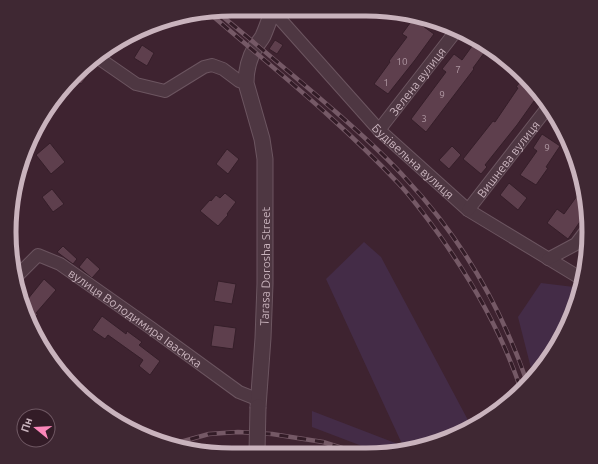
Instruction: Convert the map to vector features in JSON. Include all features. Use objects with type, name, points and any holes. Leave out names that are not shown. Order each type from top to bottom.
[{"type":"street","points":[[102,60],[136,84],[165,91],[204,67],[212,65],[223,69],[239,81],[246,83],[248,62],[257,44],[262,38],[270,16]]},
{"type":"street","name":"Будівельна вулиця","points":[[277,16],[379,130],[468,210],[577,276]]},
{"type":"street","name":"Зелена вулиця","points":[[379,130],[454,34]]},
{"type":"street","name":"Tarasa Dorosha Street","points":[[246,83],[262,139],[265,159],[265,284],[257,448]]},
{"type":"street","name":"Вишнева вулиця","points":[[468,210],[545,111]]},
{"type":"street","points":[[548,259],[576,244],[582,236]]},
{"type":"street","name":"вулиця Володимира Івасюка","points":[[20,273],[38,255],[60,264],[239,392],[259,404]]},
{"type":"shaded area","points":[[364,242],[381,257],[469,422],[435,437],[402,445],[326,279]]},
{"type":"shaded area","points":[[541,283],[574,287],[571,301],[560,328],[546,352],[531,370],[518,317]]},
{"type":"shaded area","points":[[312,411],[401,445],[367,448],[312,427]]},
{"type":"building","points":[[412,21],[417,22],[434,34],[388,94],[374,84],[407,37],[402,34]]},
{"type":"building","points":[[275,40],[283,45],[277,54],[269,49]]},
{"type":"building","points":[[142,45],[154,53],[147,66],[134,58]]},
{"type":"building","points":[[473,45],[485,52],[473,68],[474,69],[426,132],[411,119],[446,72],[442,69],[454,54],[462,60]]},
{"type":"building","points":[[93,69],[81,84],[77,81]]},
{"type":"building","points":[[521,81],[540,105],[534,101],[485,165],[487,167],[481,174],[463,159],[493,121],[495,122],[518,88],[516,87]]},
{"type":"building","points":[[542,134],[560,146],[546,167],[548,168],[536,185],[520,175],[537,151],[533,148]]},
{"type":"building","points":[[50,143],[65,162],[51,174],[36,155]]},
{"type":"building","points":[[452,146],[461,155],[449,169],[439,160]]},
{"type":"building","points":[[227,149],[239,159],[228,174],[216,164]]},
{"type":"building","points":[[509,183],[527,198],[518,210],[500,195]]},
{"type":"building","points":[[52,189],[64,204],[53,212],[42,197]]},
{"type":"building","points":[[225,193],[236,202],[227,214],[228,215],[218,226],[200,211],[216,195],[220,198]]},
{"type":"building","points":[[579,194],[582,219],[568,239],[547,223],[557,209],[564,214]]},
{"type":"building","points":[[63,246],[77,259],[73,264],[57,252]]},
{"type":"building","points":[[87,257],[100,269],[92,278],[79,267]]},
{"type":"building","points":[[44,279],[56,290],[36,313],[38,314],[34,319],[27,300]]},
{"type":"building","points":[[218,281],[236,284],[232,304],[214,301]]},
{"type":"building","points":[[102,316],[126,334],[127,331],[142,342],[139,345],[160,361],[150,375],[139,366],[143,360],[108,335],[105,339],[92,330]]},
{"type":"building","points":[[214,325],[236,328],[233,349],[211,346]]},
{"type":"railway","points":[[222,16],[364,137],[399,171],[427,202],[445,225],[478,275],[505,327],[525,377]]},
{"type":"railway","points":[[213,17],[330,117],[377,161],[410,196],[440,236],[486,309],[505,347],[519,385]]},
{"type":"railway","points":[[180,442],[209,434],[238,432],[272,434],[323,442],[342,448]]}]
